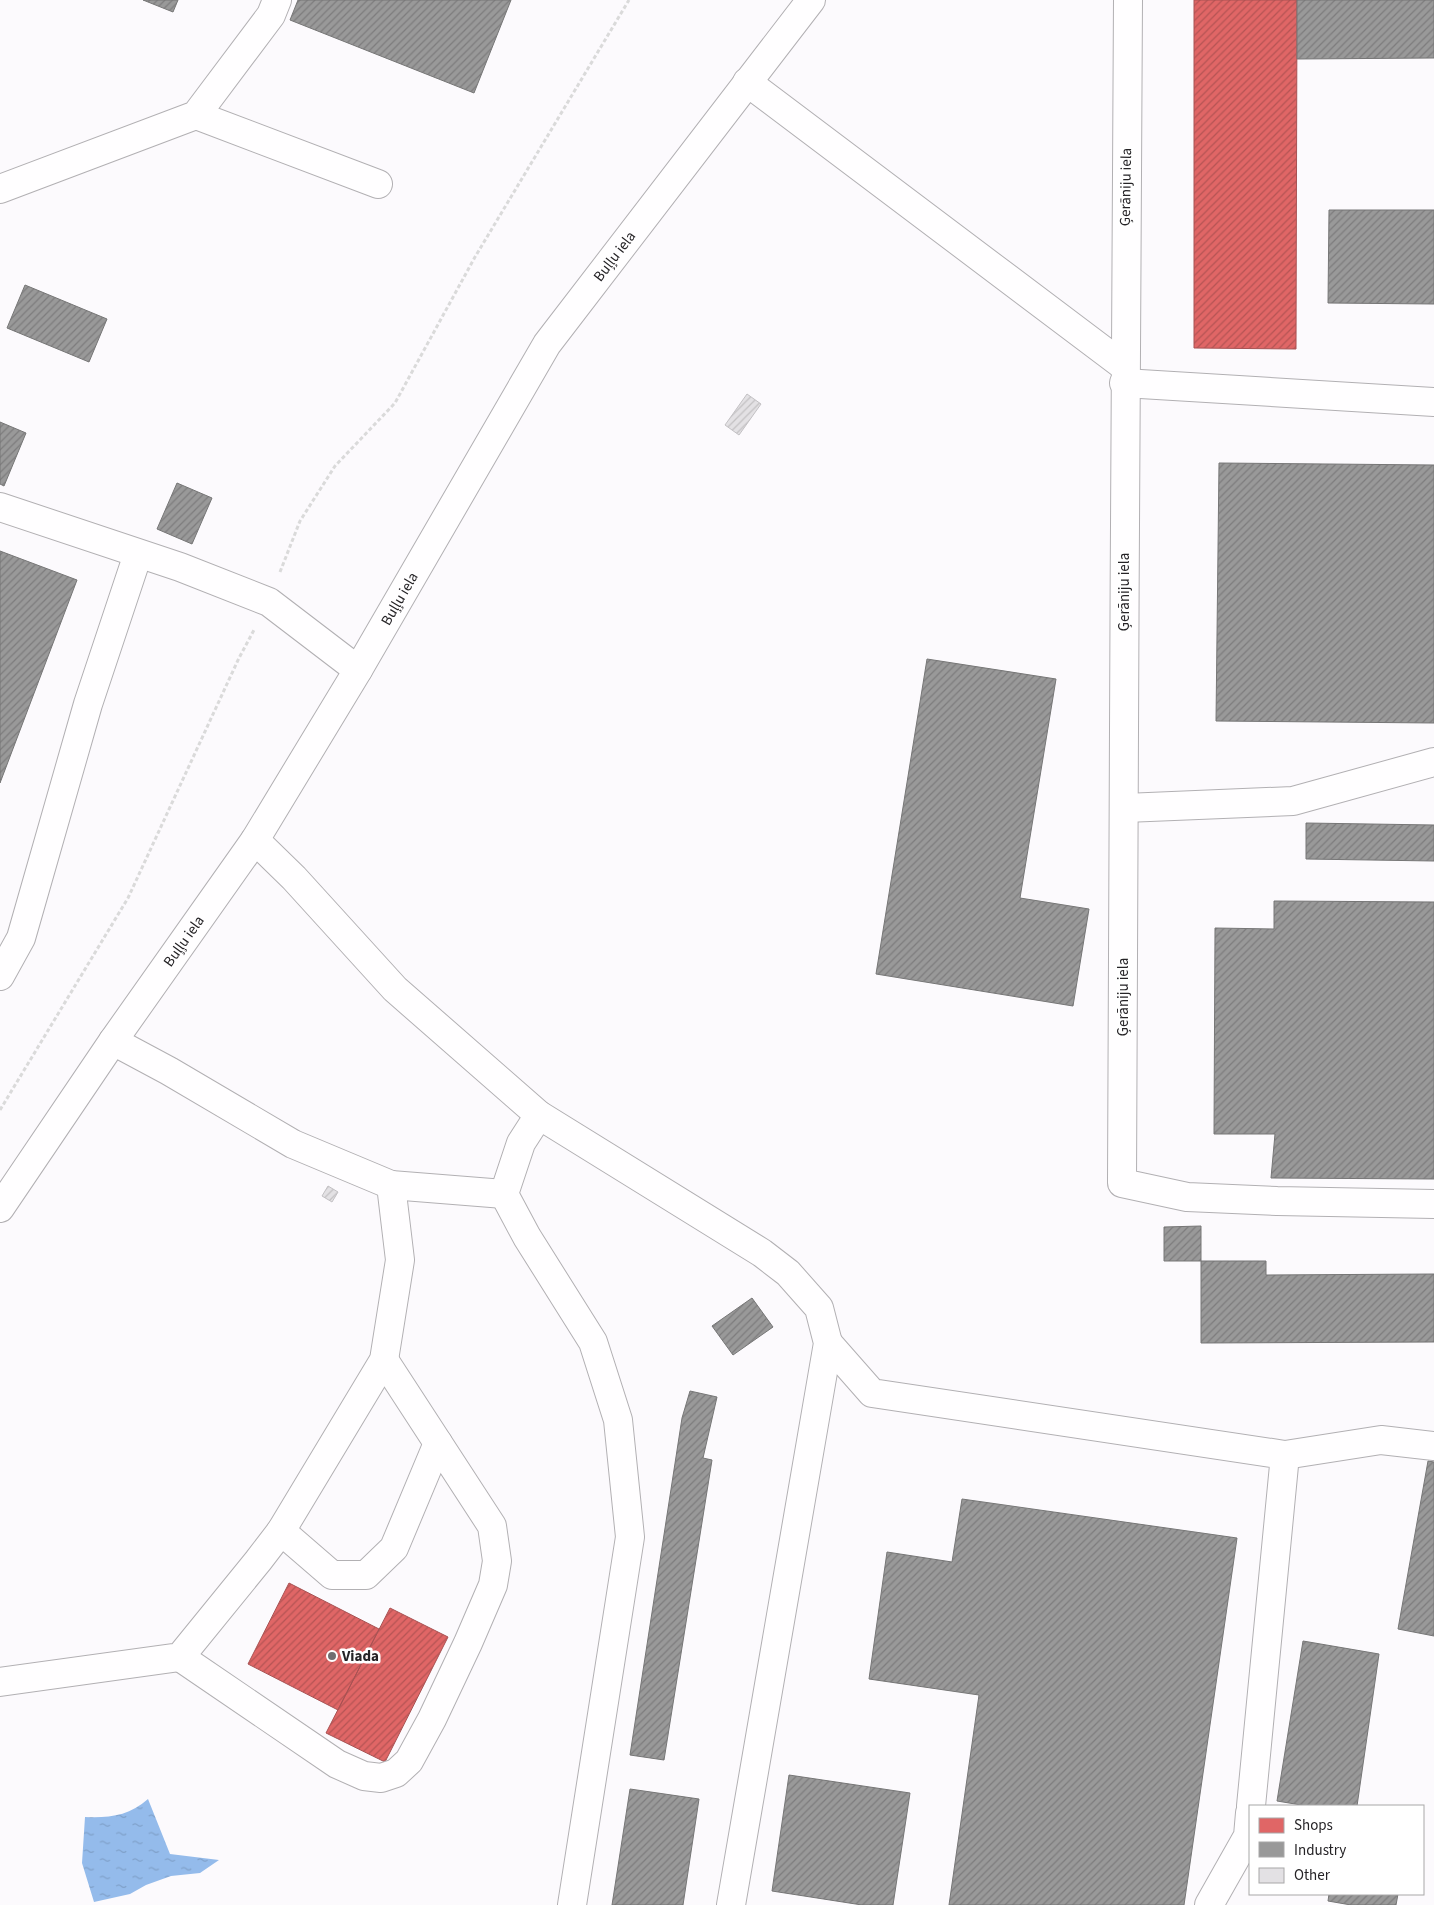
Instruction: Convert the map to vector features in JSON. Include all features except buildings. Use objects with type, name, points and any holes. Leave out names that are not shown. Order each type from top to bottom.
[{"type":"street","points":[[0,188],[196,115],[271,15],[277,0]]},
{"type":"street","name":"Buļļu iela","points":[[0,1208],[113,1041],[255,840],[358,670],[547,344],[811,0]]},
{"type":"street","name":"Ģerāniju iela","points":[[1128,0],[1124,374],[1125,808],[1122,1183],[1187,1196],[1277,1201],[1434,1204]]},
{"type":"street","points":[[747,82],[1124,374],[1434,402]]},
{"type":"street","points":[[196,115],[378,184]]},
{"type":"street","points":[[0,507],[180,567],[269,602],[358,670]]},
{"type":"street","points":[[0,976],[21,938],[88,704],[138,554]]},
{"type":"street","points":[[1125,808],[1293,802],[1434,762]]},
{"type":"street","points":[[255,840],[294,878],[395,990],[539,1115],[762,1253],[788,1273],[819,1308],[828,1343],[732,1905]]},
{"type":"street","points":[[113,1041],[169,1071],[293,1144],[391,1186],[504,1194]]},
{"type":"street","points":[[539,1115],[521,1143],[504,1194],[527,1237],[593,1342],[618,1420],[630,1537],[572,1905]]},
{"type":"street","points":[[180,1657],[281,1530],[384,1360],[400,1260],[391,1186]]},
{"type":"street","points":[[828,1343],[872,1393],[1286,1455],[1381,1440],[1434,1446]]},
{"type":"street","points":[[0,1682],[180,1657],[337,1764],[364,1776],[381,1778],[396,1772],[408,1761],[432,1718],[464,1651],[493,1585],[497,1560],[492,1526],[384,1360]]},
{"type":"street","points":[[281,1530],[332,1575],[366,1575],[394,1548],[438,1444]]},
{"type":"street","points":[[1251,1805],[1286,1455]]},
{"type":"street","points":[[1209,1905],[1248,1836],[1249,1824]]},
{"type":"path","points":[[0,1110],[128,898],[239,658],[269,602],[300,521],[335,466],[395,403],[475,257],[629,0]]},
{"type":"water","points":[[148,1799],[170,1854],[219,1860],[200,1873],[171,1876],[146,1885],[130,1894],[94,1902],[82,1863],[85,1817],[118,1815],[134,1809]]},
{"type":"place","name":"Viada","points":[[332,1656]]}]
